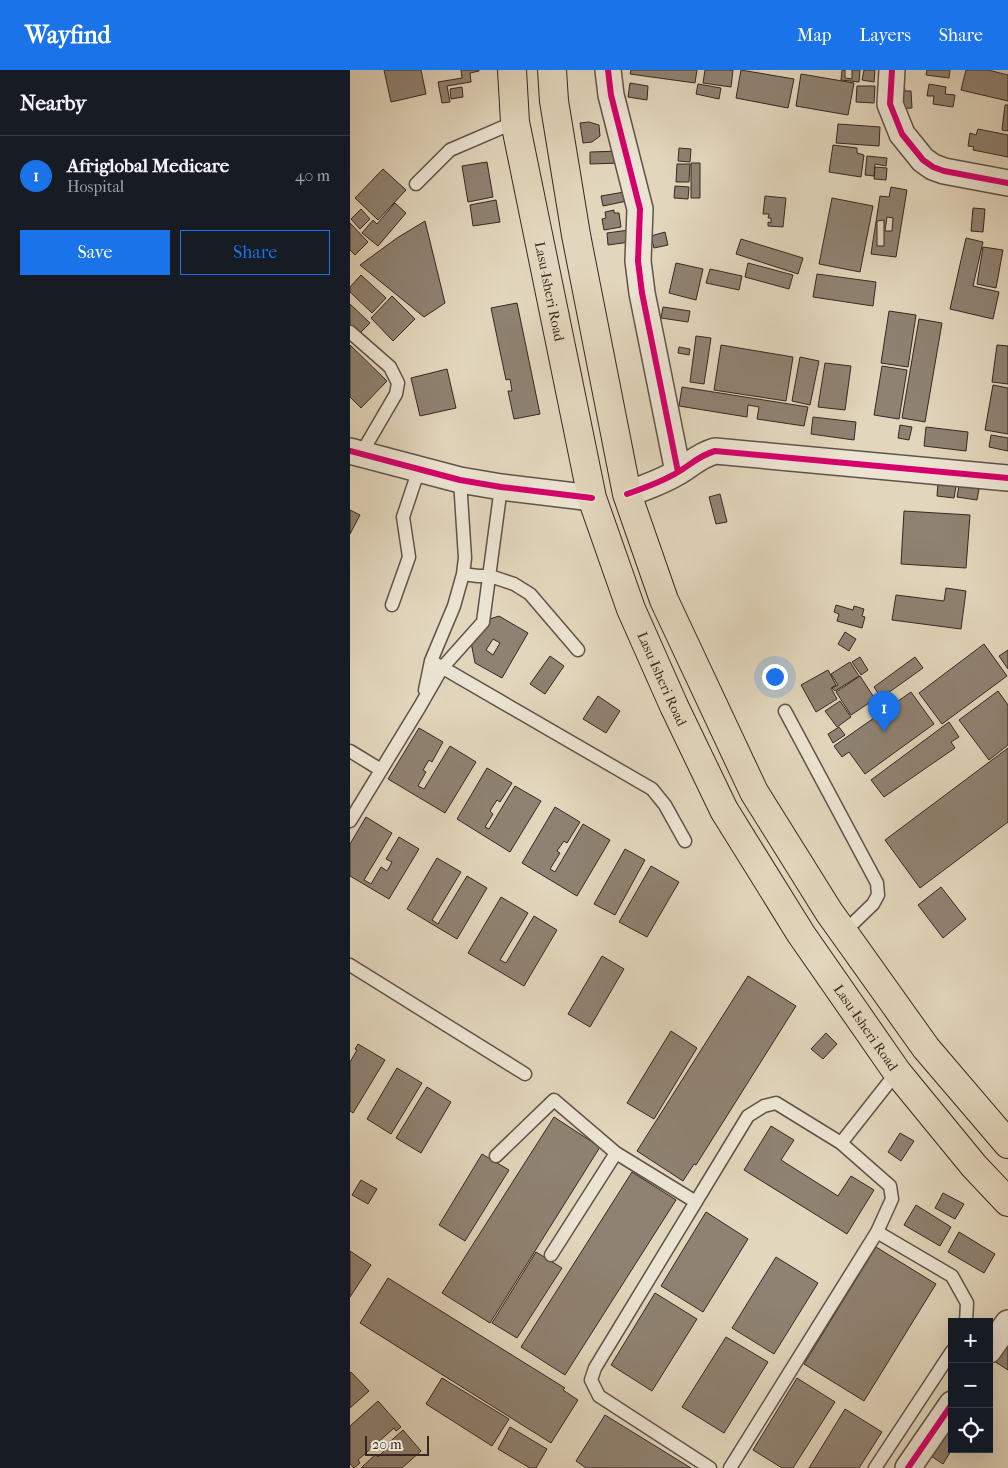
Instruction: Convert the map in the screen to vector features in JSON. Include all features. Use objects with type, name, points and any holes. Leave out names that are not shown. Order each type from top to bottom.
[{"type":"main road","name":"Lasu-Isheri Road","points":[[512,70],[516,122],[538,242],[592,498],[631,609],[674,706],[724,810],[801,934],[897,1072],[974,1166],[1008,1202]]},
{"type":"main road","points":[[552,70],[554,101],[576,235],[627,494],[664,600],[754,792],[829,912],[926,1048],[1008,1144]]},
{"type":"street","points":[[608,70],[611,95],[640,209],[638,261],[642,293],[678,472]]},
{"type":"street","points":[[892,70],[890,104],[902,134],[923,160],[933,167],[944,171],[1008,183]]},
{"type":"street","points":[[627,494],[659,482],[678,472],[702,455],[715,451],[1008,478]]},
{"type":"street","points":[[355,453],[460,480],[592,498]]},
{"type":"street","points":[[993,1344],[1008,1323]]},
{"type":"street","points":[[908,1468],[949,1408]]},
{"type":"lane","points":[[416,184],[450,150],[516,122]]},
{"type":"lane","points":[[350,332],[390,366],[398,383],[396,394],[355,453]]},
{"type":"lane","points":[[392,605],[409,557],[403,517],[419,469]]},
{"type":"lane","points":[[350,821],[422,702],[436,665],[463,574],[465,558],[460,480]]},
{"type":"lane","points":[[436,665],[483,622],[501,487]]},
{"type":"lane","points":[[463,574],[490,576],[514,584],[530,594],[578,650]]},
{"type":"lane","points":[[436,665],[652,789],[664,805],[685,841]]},
{"type":"lane","points":[[785,712],[877,883],[878,894],[873,904],[843,933]]},
{"type":"lane","points":[[350,751],[381,770]]},
{"type":"lane","points":[[350,965],[525,1074]]},
{"type":"lane","points":[[840,1143],[897,1072]]},
{"type":"lane","points":[[496,1156],[554,1100],[616,1153],[696,1202]]},
{"type":"lane","points":[[710,1468],[598,1396],[591,1380],[595,1368],[748,1116],[764,1106],[776,1103],[840,1143],[890,1186],[892,1199],[877,1232],[730,1468]]},
{"type":"lane","points":[[550,1255],[616,1153]]},
{"type":"lane","points":[[877,1232],[952,1276],[967,1303],[966,1318]]},
{"type":"lane","points":[[875,1468],[948,1357]]},
{"type":"building","points":[[384,70],[421,70],[426,94],[391,102]]},
{"type":"building","points":[[461,70],[479,71],[470,73],[471,82],[447,86],[450,102],[442,103],[438,82],[462,78]]},
{"type":"building","points":[[631,70],[697,70],[695,83],[630,74]]},
{"type":"building","points":[[705,70],[733,70],[731,87],[703,83]]},
{"type":"building","points":[[741,70],[794,79],[788,108],[736,98]]},
{"type":"building","points":[[842,70],[845,70],[845,78],[852,79],[852,70],[860,70],[859,82],[841,80]]},
{"type":"building","points":[[864,70],[875,70],[874,82],[862,80]]},
{"type":"building","points":[[927,70],[950,70],[949,78],[926,75]]},
{"type":"building","points":[[966,70],[988,70],[1008,75],[1008,101],[961,90]]},
{"type":"building","points":[[801,74],[854,83],[848,115],[796,106]]},
{"type":"building","points":[[630,83],[648,86],[647,100],[628,97]]},
{"type":"building","points":[[698,84],[721,88],[719,99],[696,94]]},
{"type":"building","points":[[892,84],[904,84],[905,91],[911,91],[912,108],[893,109]]},
{"type":"building","points":[[929,84],[946,87],[945,94],[955,95],[953,107],[933,104],[934,96],[927,96]]},
{"type":"building","points":[[857,86],[875,86],[874,103],[856,102]]},
{"type":"building","points":[[462,87],[463,97],[451,99],[450,89]]},
{"type":"building","points":[[1005,105],[1008,105],[1008,131],[1002,130]]},
{"type":"building","points":[[589,122],[599,125],[600,136],[592,142],[583,143],[580,123]]},
{"type":"building","points":[[838,124],[880,127],[879,146],[836,143]]},
{"type":"building","points":[[978,129],[1008,135],[1008,157],[973,150],[974,147],[968,146],[970,133],[976,135]]},
{"type":"building","points":[[833,145],[857,148],[857,153],[864,155],[861,177],[829,172]]},
{"type":"building","points":[[679,148],[691,149],[690,162],[678,161]]},
{"type":"building","points":[[621,151],[621,163],[590,164],[590,152]]},
{"type":"building","points":[[867,156],[887,158],[886,166],[875,164],[874,176],[865,175]]},
{"type":"building","points":[[487,162],[493,197],[468,202],[462,166]]},
{"type":"building","points":[[691,163],[700,163],[700,198],[691,198]]},
{"type":"building","points":[[677,164],[690,164],[689,182],[676,182]]},
{"type":"building","points":[[875,167],[887,168],[886,180],[874,179]]},
{"type":"building","points":[[383,169],[406,190],[378,220],[355,198]]},
{"type":"building","points":[[675,186],[689,187],[688,199],[674,198]]},
{"type":"building","points":[[891,187],[907,190],[896,257],[871,254],[880,196],[889,197]],"holes":[[[887,217],[893,218],[892,231],[885,231]],[[884,220],[884,246],[877,246],[877,221]]]},
{"type":"building","points":[[630,191],[632,200],[603,206],[601,196]]},
{"type":"building","points":[[765,196],[786,198],[783,227],[768,226],[768,222],[771,223],[771,218],[768,218],[769,214],[763,214]]},
{"type":"building","points":[[832,198],[873,206],[860,272],[819,264]]},
{"type":"building","points":[[496,200],[500,222],[473,226],[470,205]]},
{"type":"building","points":[[395,203],[406,213],[378,246],[362,233],[373,220],[377,224]]},
{"type":"building","points":[[973,208],[985,209],[983,232],[971,231]]},
{"type":"building","points":[[361,209],[370,219],[360,229],[351,219]]},
{"type":"building","points":[[614,210],[614,213],[619,213],[621,227],[604,230],[602,219],[606,218],[605,212]]},
{"type":"building","points":[[425,221],[445,303],[424,317],[360,265],[397,238]]},
{"type":"building","points":[[350,223],[368,242],[355,255],[350,250]]},
{"type":"building","points":[[629,230],[630,242],[608,245],[607,233]]},
{"type":"building","points":[[665,232],[668,245],[654,248],[651,236]]},
{"type":"building","points":[[966,238],[983,242],[973,286],[999,292],[993,319],[950,309]]},
{"type":"building","points":[[741,239],[803,258],[798,274],[736,254]]},
{"type":"building","points":[[983,247],[1003,250],[996,288],[977,284]]},
{"type":"building","points":[[676,263],[703,269],[696,300],[669,293]]},
{"type":"building","points":[[748,263],[793,275],[789,289],[745,277]]},
{"type":"building","points":[[710,269],[742,276],[739,290],[706,283]]},
{"type":"building","points":[[817,274],[876,282],[873,306],[813,297]]},
{"type":"building","points":[[361,275],[386,298],[372,313],[350,292],[350,287]]},
{"type":"building","points":[[392,296],[415,319],[393,341],[371,318]]},
{"type":"building","points":[[517,303],[540,414],[514,419],[508,391],[512,391],[510,379],[506,380],[491,308]]},
{"type":"building","points":[[350,304],[370,323],[357,336],[350,330]]},
{"type":"building","points":[[663,307],[690,311],[688,322],[661,318]]},
{"type":"building","points":[[889,311],[916,315],[908,367],[881,363]]},
{"type":"building","points":[[919,319],[942,323],[925,422],[902,418]]},
{"type":"building","points":[[696,336],[711,338],[704,384],[690,382]]},
{"type":"building","points":[[350,345],[387,381],[361,408],[350,397]]},
{"type":"building","points":[[721,345],[793,357],[786,401],[714,390]]},
{"type":"building","points":[[997,345],[1008,346],[1008,384],[992,382]]},
{"type":"building","points":[[679,347],[690,349],[689,355],[678,353]]},
{"type":"building","points":[[800,357],[819,361],[810,405],[792,401]]},
{"type":"building","points":[[825,363],[851,366],[845,410],[818,407]]},
{"type":"building","points":[[882,366],[907,370],[899,419],[874,415]]},
{"type":"building","points":[[447,369],[456,408],[420,416],[411,378]]},
{"type":"building","points":[[993,385],[1008,388],[1008,434],[985,430]]},
{"type":"building","points":[[682,387],[808,407],[804,426],[757,419],[759,407],[748,405],[747,417],[679,406]]},
{"type":"building","points":[[813,417],[856,422],[854,440],[811,434]]},
{"type":"building","points":[[900,425],[912,427],[909,440],[898,438]]},
{"type":"building","points":[[926,427],[968,432],[966,451],[924,446]]},
{"type":"building","points":[[991,435],[1008,438],[1008,451],[989,447]]},
{"type":"building","points":[[938,483],[956,486],[954,498],[937,496]]},
{"type":"building","points":[[959,486],[979,489],[977,500],[957,497]]},
{"type":"building","points":[[720,494],[727,522],[716,524],[709,497]]},
{"type":"building","points":[[350,510],[360,515],[350,534]]},
{"type":"building","points":[[904,511],[970,515],[966,568],[901,564]]},
{"type":"building","points":[[946,588],[966,591],[961,629],[892,620],[896,595],[944,601]]},
{"type":"building","points":[[836,605],[853,610],[854,606],[864,609],[862,616],[865,617],[862,628],[837,621],[839,614],[834,612]]},
{"type":"building","points":[[499,616],[528,633],[502,678],[475,663],[471,642],[484,621]],"holes":[[[493,639],[500,643],[493,655],[486,650]]]},
{"type":"building","points":[[845,632],[856,639],[849,651],[838,644]]},
{"type":"building","points":[[984,644],[1007,676],[942,724],[919,693]]},
{"type":"building","points":[[1008,650],[1008,669],[999,656]]},
{"type":"building","points":[[550,656],[564,666],[545,694],[530,684]]},
{"type":"building","points":[[860,657],[868,670],[861,675],[852,662]]},
{"type":"building","points":[[915,657],[923,668],[881,698],[874,687]]},
{"type":"building","points":[[850,662],[859,676],[835,691],[832,688],[838,685],[831,674]]},
{"type":"building","points":[[828,670],[836,685],[831,688],[837,699],[816,712],[801,685]]},
{"type":"building","points":[[860,676],[875,699],[851,715],[836,692]]},
{"type":"building","points":[[998,691],[1008,705],[1008,745],[989,760],[959,720]]},
{"type":"building","points":[[911,692],[934,724],[865,774],[849,752],[842,757],[834,746]]},
{"type":"building","points":[[598,696],[620,711],[606,733],[583,719]]},
{"type":"building","points":[[840,701],[851,717],[837,727],[825,711]]},
{"type":"building","points":[[949,722],[959,737],[951,742],[955,748],[884,797],[871,780]]},
{"type":"building","points":[[839,727],[845,735],[833,743],[828,734]]},
{"type":"building","points":[[419,728],[443,742],[432,762],[429,760],[423,770],[426,772],[418,786],[424,789],[450,746],[476,762],[445,813],[388,779]]},
{"type":"building","points":[[1008,748],[1008,822],[920,888],[885,840]]},
{"type":"building","points":[[487,768],[512,783],[500,802],[497,800],[490,811],[493,814],[485,827],[489,829],[515,786],[541,801],[510,852],[457,819]]},
{"type":"building","points":[[555,807],[580,822],[567,843],[564,841],[557,851],[560,853],[550,869],[555,872],[583,824],[610,840],[577,896],[522,863]]},
{"type":"building","points":[[366,817],[392,833],[364,880],[371,884],[381,867],[387,871],[392,862],[386,859],[399,837],[419,849],[389,899],[350,876],[350,844]]},
{"type":"building","points":[[625,849],[645,860],[615,915],[594,904]]},
{"type":"building","points":[[437,858],[461,872],[432,920],[438,924],[467,876],[487,888],[457,939],[407,909]]},
{"type":"building","points":[[651,866],[679,882],[647,937],[619,922]]},
{"type":"building","points":[[941,887],[966,919],[943,938],[918,905]]},
{"type":"building","points":[[501,897],[528,913],[500,960],[506,963],[534,916],[557,930],[524,986],[468,953]]},
{"type":"building","points":[[602,956],[624,969],[590,1027],[568,1014]]},
{"type":"building","points":[[748,976],[796,1006],[696,1165],[694,1164],[683,1181],[637,1151]]},
{"type":"building","points":[[671,1031],[697,1048],[654,1119],[627,1103]]},
{"type":"building","points":[[826,1033],[837,1044],[823,1059],[811,1049]]},
{"type":"building","points":[[358,1044],[385,1060],[353,1113],[350,1111],[350,1062],[357,1050],[355,1049]]},
{"type":"building","points":[[397,1068],[422,1083],[391,1134],[367,1119]]},
{"type":"building","points":[[427,1087],[451,1102],[421,1153],[396,1138]]},
{"type":"building","points":[[554,1117],[600,1147],[490,1323],[442,1293]]},
{"type":"building","points":[[771,1126],[794,1140],[781,1160],[838,1196],[851,1176],[874,1190],[847,1234],[744,1170]]},
{"type":"building","points":[[900,1133],[914,1141],[901,1161],[888,1152]]},
{"type":"building","points":[[482,1154],[509,1170],[465,1241],[439,1225]]},
{"type":"building","points":[[632,1172],[676,1200],[565,1375],[521,1347]]},
{"type":"building","points":[[361,1180],[377,1189],[368,1204],[352,1195]]},
{"type":"building","points":[[943,1193],[964,1204],[955,1219],[935,1208]]},
{"type":"building","points":[[916,1205],[951,1227],[940,1246],[904,1225]]},
{"type":"building","points":[[706,1212],[748,1239],[703,1312],[661,1286]]},
{"type":"building","points":[[959,1232],[995,1254],[984,1273],[948,1252]]},
{"type":"building","points":[[876,1247],[936,1284],[864,1401],[804,1364]]},
{"type":"building","points":[[350,1251],[371,1265],[350,1297]]},
{"type":"building","points":[[536,1252],[562,1268],[517,1338],[492,1323]]},
{"type":"building","points":[[776,1257],[818,1283],[774,1354],[732,1328]]},
{"type":"building","points":[[388,1278],[565,1388],[563,1390],[578,1400],[551,1443],[360,1323]]},
{"type":"building","points":[[655,1293],[697,1319],[652,1391],[611,1365]]},
{"type":"building","points":[[726,1337],[768,1362],[724,1433],[682,1407]]},
{"type":"building","points":[[1008,1340],[1008,1370],[994,1361]]},
{"type":"building","points":[[350,1373],[369,1391],[350,1408]]},
{"type":"building","points":[[442,1378],[509,1419],[492,1446],[426,1404]]},
{"type":"building","points":[[797,1378],[835,1402],[793,1468],[782,1468],[753,1450]]},
{"type":"building","points":[[378,1401],[401,1427],[396,1431],[394,1428],[358,1460],[360,1463],[354,1468],[350,1464],[350,1426]]},
{"type":"building","points":[[845,1409],[882,1432],[859,1468],[809,1468]]},
{"type":"building","points":[[605,1415],[691,1468],[586,1468],[576,1461]]},
{"type":"building","points":[[948,1418],[948,1453],[950,1453],[943,1464],[925,1452]]},
{"type":"building","points":[[510,1427],[547,1449],[536,1468],[530,1468],[498,1449]]},
{"type":"building","points":[[403,1430],[421,1451],[402,1468],[361,1468],[376,1454],[378,1457],[387,1448],[385,1446]]},
{"type":"cycle path","points":[[608,70],[611,95],[640,209],[638,261],[642,293],[678,472]]},
{"type":"cycle path","points":[[892,70],[890,104],[902,134],[923,160],[933,167],[944,171],[1008,183]]},
{"type":"cycle path","points":[[350,451],[460,480],[592,498]]},
{"type":"cycle path","points":[[627,494],[666,479],[715,451],[1008,478]]},
{"type":"cycle path","points":[[908,1468],[949,1408]]},
{"type":"place","name":"Afriglobal Medicare","points":[[884,732]]}]
